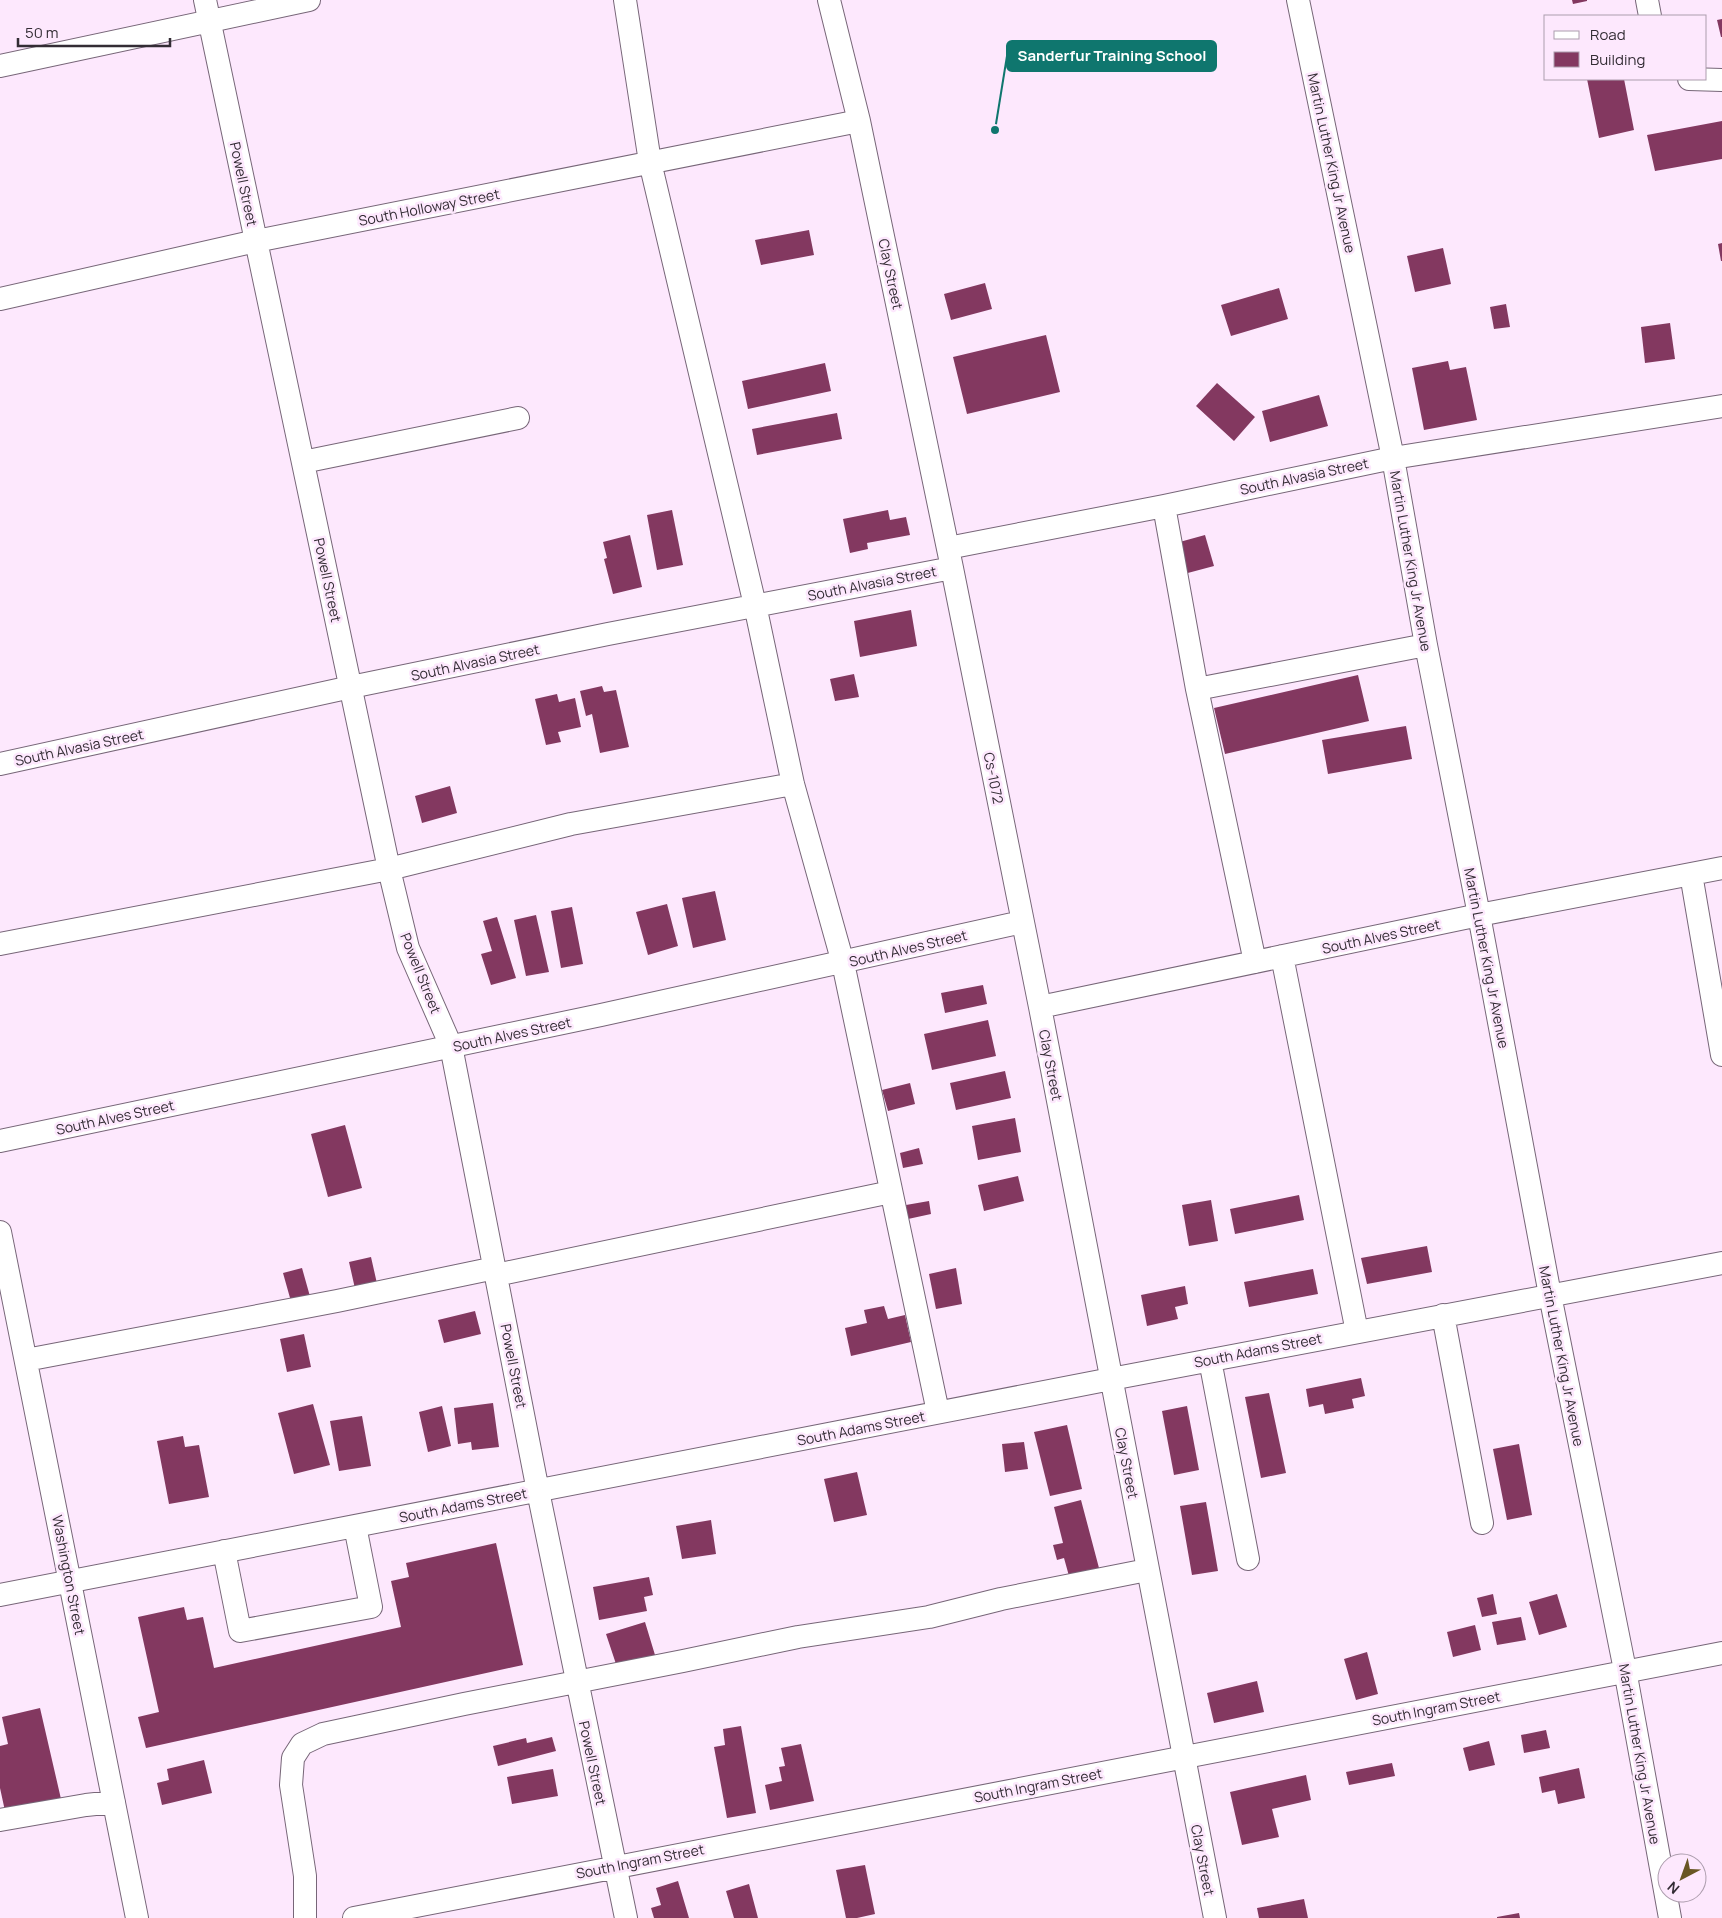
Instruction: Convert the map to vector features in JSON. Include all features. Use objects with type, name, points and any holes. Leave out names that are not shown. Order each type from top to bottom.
[{"type":"street","points":[[0,66],[208,11],[309,0]]},
{"type":"street","points":[[625,0],[650,162],[755,605],[793,784],[843,962],[938,1412]]},
{"type":"street","name":"Clay Street","points":[[829,0],[859,121],[950,558]]},
{"type":"street","name":"Martin Luther King Jr Avenue","points":[[1298,0],[1393,458],[1426,645],[1550,1295],[1625,1670],[1670,1918]]},
{"type":"street","points":[[1647,0],[1650,15]]},
{"type":"street","name":"Powell Street","points":[[208,11],[389,869],[408,948],[451,1046],[576,1681],[626,1918]]},
{"type":"street","points":[[1707,80],[1722,80]]},
{"type":"street","name":"South Holloway Street","points":[[0,299],[256,241],[859,121]]},
{"type":"street","name":"South Alvasia Street","points":[[0,764],[351,687],[755,605],[1164,506],[1393,458],[1722,406]]},
{"type":"street","points":[[303,462],[518,418]]},
{"type":"street","points":[[1164,506],[1197,689],[1255,962]]},
{"type":"street","name":"Cs-1072","points":[[950,558],[1040,1007]]},
{"type":"street","points":[[1197,689],[1426,645]]},
{"type":"street","points":[[0,944],[389,869],[571,824],[793,784]]},
{"type":"street","name":"South Alves Street","points":[[1040,1007],[1479,915],[1722,868]]},
{"type":"street","points":[[1691,874],[1722,1056]]},
{"type":"street","name":"South Alves Street","points":[[0,1141],[601,1016],[1022,922]]},
{"type":"street","points":[[1282,956],[1357,1332]]},
{"type":"street","name":"Clay Street","points":[[1040,1007],[1215,1918]]},
{"type":"street","points":[[26,1360],[496,1271],[892,1192]]},
{"type":"street","name":"Washington Street","points":[[0,1232],[137,1918]]},
{"type":"street","name":"South Adams Street","points":[[0,1595],[938,1412],[1722,1263]]},
{"type":"street","points":[[1443,1315],[1482,1523]]},
{"type":"street","points":[[1210,1360],[1248,1559]]},
{"type":"street","points":[[224,1551],[240,1631],[371,1607],[355,1526]]},
{"type":"street","points":[[305,1918],[304,1876],[291,1785],[293,1758],[302,1744],[323,1734],[798,1637],[929,1617],[1001,1599],[1147,1570]]},
{"type":"street","name":"South Ingram Street","points":[[354,1918],[1625,1670],[1722,1653]]},
{"type":"street","points":[[0,1820],[114,1802]]},
{"type":"building","points":[[1572,0],[1587,0],[1587,1],[1573,4]]},
{"type":"building","points":[[1722,19],[1722,37],[1721,37],[1717,20]]},
{"type":"building","points":[[1587,80],[1624,80],[1634,130],[1599,138]]},
{"type":"building","points":[[1722,121],[1722,159],[1655,171],[1647,135]]},
{"type":"building","points":[[809,230],[814,255],[761,265],[755,240]]},
{"type":"building","points":[[1722,243],[1722,261],[1721,261],[1718,244]]},
{"type":"building","points":[[1443,248],[1451,284],[1415,292],[1407,256]]},
{"type":"building","points":[[985,283],[992,309],[951,320],[944,294]]},
{"type":"building","points":[[1279,288],[1288,319],[1231,336],[1221,305]]},
{"type":"building","points":[[1506,304],[1510,327],[1494,329],[1490,307]]},
{"type":"building","points":[[1670,323],[1675,359],[1645,363],[1641,327]]},
{"type":"building","points":[[1046,335],[1060,392],[967,414],[953,357]]},
{"type":"building","points":[[1448,361],[1450,370],[1466,367],[1477,420],[1424,430],[1412,368]]},
{"type":"building","points":[[825,363],[831,391],[748,409],[742,381]]},
{"type":"building","points":[[1217,383],[1255,417],[1234,441],[1196,406]]},
{"type":"building","points":[[1319,395],[1328,426],[1270,442],[1262,411]]},
{"type":"building","points":[[837,413],[842,439],[757,455],[752,429]]},
{"type":"building","points":[[672,510],[683,565],[657,570],[647,515]]},
{"type":"building","points":[[888,510],[890,520],[906,517],[910,535],[867,543],[868,549],[850,553],[843,519]]},
{"type":"building","points":[[630,535],[642,587],[613,594],[604,559],[607,558],[603,542]]},
{"type":"building","points":[[1205,535],[1214,566],[1184,574],[1176,543]]},
{"type":"building","points":[[911,610],[917,646],[860,657],[854,621]]},
{"type":"building","points":[[854,674],[859,697],[835,701],[830,679]]},
{"type":"building","points":[[1358,675],[1369,721],[1225,754],[1214,708]]},
{"type":"building","points":[[602,686],[604,692],[616,690],[629,747],[600,753],[592,714],[586,716],[580,691]]},
{"type":"building","points":[[557,694],[559,702],[575,698],[581,727],[558,732],[561,742],[546,745],[535,699]]},
{"type":"building","points":[[1406,726],[1412,759],[1328,774],[1322,740]]},
{"type":"building","points":[[450,786],[457,813],[422,823],[415,796]]},
{"type":"building","points":[[715,891],[726,940],[693,948],[682,898]]},
{"type":"building","points":[[667,904],[678,946],[648,955],[636,912]]},
{"type":"building","points":[[572,907],[583,964],[561,968],[551,911]]},
{"type":"building","points":[[536,915],[549,972],[526,976],[514,920]]},
{"type":"building","points":[[497,917],[516,978],[491,985],[481,954],[492,951],[483,921]]},
{"type":"building","points":[[983,985],[987,1004],[945,1013],[941,993]]},
{"type":"building","points":[[988,1020],[996,1056],[932,1070],[924,1034]]},
{"type":"building","points":[[1005,1071],[1011,1098],[956,1110],[950,1083]]},
{"type":"building","points":[[910,1083],[915,1104],[888,1111],[882,1090]]},
{"type":"building","points":[[1015,1118],[1021,1152],[978,1160],[972,1126]]},
{"type":"building","points":[[345,1125],[362,1188],[328,1197],[311,1134]]},
{"type":"building","points":[[919,1148],[923,1164],[903,1168],[900,1153]]},
{"type":"building","points":[[1018,1176],[1024,1201],[984,1211],[978,1185]]},
{"type":"building","points":[[1299,1195],[1304,1220],[1235,1234],[1230,1209]]},
{"type":"building","points":[[1211,1200],[1218,1241],[1189,1246],[1182,1205]]},
{"type":"building","points":[[929,1201],[931,1214],[908,1219],[906,1205]]},
{"type":"building","points":[[1427,1246],[1432,1272],[1367,1284],[1361,1258]]},
{"type":"building","points":[[371,1257],[378,1288],[356,1293],[349,1262]]},
{"type":"building","points":[[302,1268],[311,1300],[292,1305],[283,1273]]},
{"type":"building","points":[[956,1268],[962,1304],[936,1309],[929,1274]]},
{"type":"building","points":[[1313,1269],[1318,1294],[1249,1307],[1244,1282]]},
{"type":"building","points":[[1185,1286],[1188,1304],[1175,1307],[1178,1319],[1147,1326],[1141,1295]]},
{"type":"building","points":[[884,1306],[888,1319],[905,1315],[911,1342],[851,1356],[845,1328],[867,1323],[864,1310]]},
{"type":"building","points":[[475,1311],[481,1334],[444,1343],[438,1320]]},
{"type":"building","points":[[304,1334],[311,1367],[287,1372],[280,1339]]},
{"type":"building","points":[[1361,1378],[1365,1396],[1352,1399],[1354,1408],[1325,1414],[1323,1404],[1309,1407],[1306,1389]]},
{"type":"building","points":[[1269,1393],[1286,1473],[1261,1478],[1245,1397]]},
{"type":"building","points":[[493,1403],[499,1447],[472,1450],[471,1442],[458,1444],[454,1408]]},
{"type":"building","points":[[313,1404],[330,1465],[294,1474],[278,1413]]},
{"type":"building","points":[[442,1406],[451,1446],[428,1452],[419,1412]]},
{"type":"building","points":[[1187,1406],[1199,1470],[1174,1475],[1162,1411]]},
{"type":"building","points":[[362,1416],[371,1466],[339,1471],[330,1421]]},
{"type":"building","points":[[1067,1425],[1082,1489],[1050,1496],[1034,1432]]},
{"type":"building","points":[[183,1436],[185,1447],[199,1445],[209,1497],[169,1504],[157,1441]]},
{"type":"building","points":[[1024,1442],[1028,1469],[1005,1472],[1002,1444]]},
{"type":"building","points":[[1519,1444],[1532,1515],[1507,1520],[1493,1449]]},
{"type":"building","points":[[857,1472],[867,1515],[834,1522],[824,1479]]},
{"type":"building","points":[[1081,1500],[1099,1568],[1069,1576],[1064,1558],[1057,1560],[1053,1545],[1063,1543],[1054,1507]]},
{"type":"building","points":[[1206,1502],[1218,1571],[1192,1575],[1180,1506]]},
{"type":"building","points":[[711,1520],[716,1554],[682,1559],[676,1526]]},
{"type":"building","points":[[496,1543],[523,1665],[146,1748],[138,1717],[159,1712],[138,1617],[184,1607],[187,1620],[203,1617],[214,1668],[401,1627],[391,1581],[409,1577],[406,1563]]},
{"type":"building","points":[[649,1577],[653,1595],[644,1597],[647,1611],[599,1620],[593,1587]]},
{"type":"building","points":[[1493,1594],[1497,1614],[1482,1617],[1477,1598]]},
{"type":"building","points":[[1557,1594],[1567,1627],[1539,1635],[1529,1602]]},
{"type":"building","points":[[1521,1617],[1526,1640],[1497,1645],[1492,1622]]},
{"type":"building","points":[[645,1622],[655,1655],[617,1667],[606,1634]]},
{"type":"building","points":[[1475,1625],[1481,1650],[1453,1657],[1447,1632]]},
{"type":"building","points":[[1367,1652],[1378,1694],[1356,1700],[1344,1659]]},
{"type":"building","points":[[1257,1681],[1264,1712],[1214,1723],[1207,1693]]},
{"type":"building","points":[[40,1708],[61,1799],[5,1811],[0,1788],[0,1746],[8,1744],[2,1717]]},
{"type":"building","points":[[741,1726],[756,1813],[727,1818],[714,1747],[725,1745],[723,1729]]},
{"type":"building","points":[[1546,1730],[1550,1748],[1524,1753],[1521,1735]]},
{"type":"building","points":[[552,1737],[556,1751],[498,1766],[493,1746],[526,1738],[527,1743]]},
{"type":"building","points":[[1489,1741],[1495,1765],[1469,1771],[1463,1748]]},
{"type":"building","points":[[801,1744],[814,1801],[770,1810],[765,1785],[782,1781],[779,1767],[785,1766],[781,1748]]},
{"type":"building","points":[[204,1760],[212,1793],[162,1805],[157,1783],[169,1780],[167,1769]]},
{"type":"building","points":[[1392,1763],[1395,1776],[1349,1785],[1346,1772]]},
{"type":"building","points":[[1579,1768],[1585,1798],[1558,1804],[1555,1790],[1542,1793],[1539,1777]]},
{"type":"building","points":[[553,1769],[558,1796],[512,1804],[507,1777]]},
{"type":"building","points":[[1306,1775],[1311,1800],[1272,1809],[1279,1837],[1242,1845],[1230,1792]]},
{"type":"building","points":[[865,1865],[875,1914],[857,1918],[846,1918],[836,1870]]},
{"type":"building","points":[[678,1881],[689,1918],[654,1918],[651,1908],[661,1905],[656,1888]]},
{"type":"building","points":[[749,1884],[758,1918],[734,1918],[726,1891]]},
{"type":"building","points":[[1304,1899],[1308,1918],[1259,1918],[1257,1908]]},
{"type":"building","points":[[1519,1913],[1520,1918],[1497,1918],[1497,1917]]},
{"type":"place","name":"Sanderfur Training School","points":[[995,130]]}]
